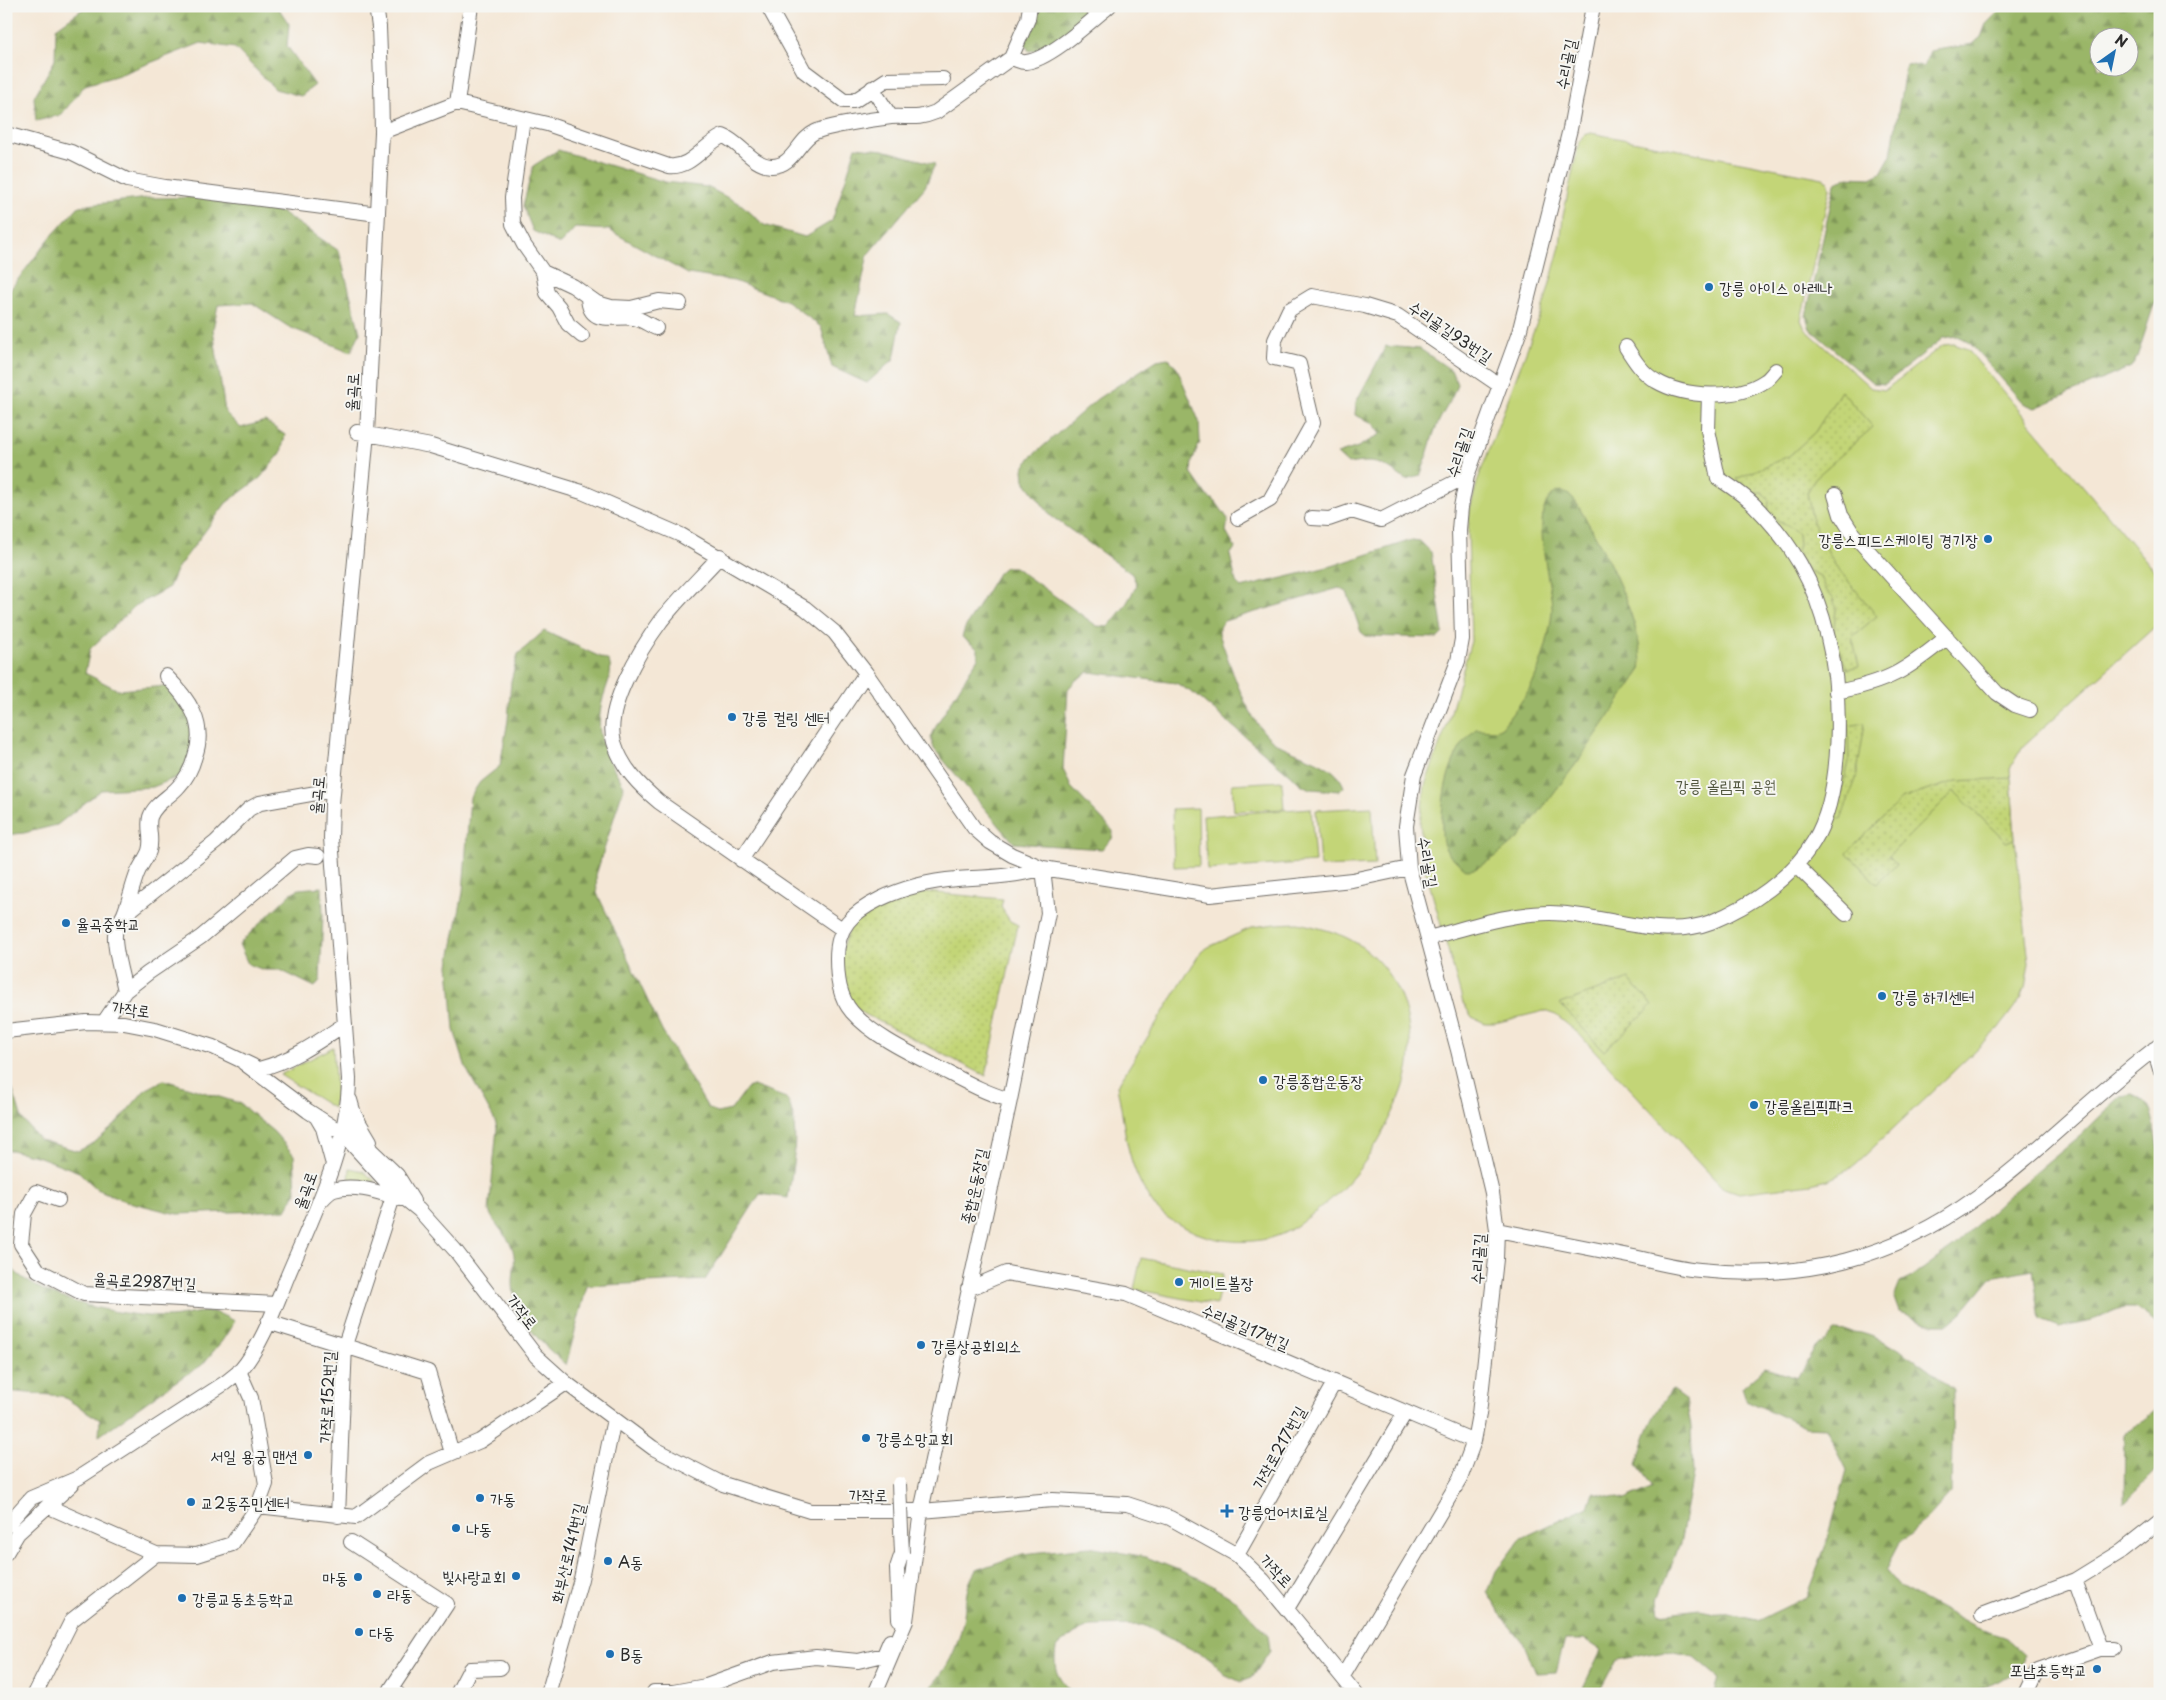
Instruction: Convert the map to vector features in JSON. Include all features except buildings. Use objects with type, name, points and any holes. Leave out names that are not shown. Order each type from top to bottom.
[{"type":"street","name":"율곡로","points":[[6,1526],[31,1498],[78,1478],[225,1383],[240,1371],[254,1349],[276,1304],[318,1204],[343,1128],[349,1097],[331,830],[378,214],[382,132],[380,53],[376,6]]},
{"type":"street","points":[[457,103],[471,6]]},
{"type":"street","points":[[768,6],[804,71],[844,100],[854,101],[886,80],[943,78]]},
{"type":"street","points":[[382,132],[457,103],[546,124],[678,168],[716,139],[723,136],[731,139],[760,163],[779,165],[788,160],[814,132],[891,117],[922,118],[936,112],[1011,58],[1028,19],[1030,6]]},
{"type":"street","points":[[1011,58],[1025,63],[1041,57],[1073,36],[1109,6]]},
{"type":"street","name":"수리골길","points":[[1343,1676],[1460,1479],[1474,1441],[1485,1362],[1496,1259],[1497,1230],[1492,1193],[1458,1050],[1409,868],[1406,826],[1414,775],[1458,661],[1462,639],[1459,530],[1467,476],[1519,333],[1568,139],[1593,6]]},
{"type":"street","points":[[872,88],[891,117]]},
{"type":"street","points":[[523,119],[512,198],[513,224],[542,272],[547,293],[560,307],[568,324],[582,336]]},
{"type":"street","points":[[6,134],[72,152],[127,180],[165,187],[378,214]]},
{"type":"street","points":[[542,272],[573,286],[597,303],[611,307],[631,308],[659,302],[680,303]]},
{"type":"street","name":"수리골길93번길","points":[[1238,518],[1270,500],[1313,423],[1299,364],[1274,358],[1275,340],[1290,310],[1312,296],[1365,306],[1398,316],[1499,385]]},
{"type":"street","points":[[588,297],[588,307],[598,316],[636,318],[656,328]]},
{"type":"street","points":[[1626,347],[1636,364],[1656,381],[1683,392],[1709,395],[1740,392],[1765,381],[1776,370]]},
{"type":"street","points":[[1428,938],[1515,917],[1550,913],[1587,916],[1641,926],[1666,928],[1692,926],[1709,922],[1743,906],[1771,888],[1796,866],[1814,842],[1825,818],[1833,793],[1836,757],[1836,692],[1829,639],[1817,600],[1800,564],[1784,539],[1753,504],[1718,478],[1708,430],[1709,395]]},
{"type":"street","points":[[362,432],[431,446],[582,492],[681,535],[720,556],[805,608],[834,632],[866,673],[974,828],[990,842],[1012,855],[1043,868],[1215,896],[1352,880],[1409,868]]},
{"type":"street","points":[[1312,518],[1329,519],[1352,511],[1381,520],[1467,476]]},
{"type":"street","points":[[1835,495],[1841,515],[1853,534],[1998,693],[2015,705],[2030,710]]},
{"type":"street","points":[[720,556],[661,621],[644,647],[619,696],[612,721],[613,741],[624,766],[638,785],[658,802],[842,929]]},
{"type":"street","points":[[1836,692],[1867,686],[1894,676],[1921,658],[1947,637]]},
{"type":"street","points":[[741,860],[866,673]]},
{"type":"street","points":[[123,916],[137,874],[149,852],[151,842],[150,816],[157,806],[179,786],[190,770],[198,749],[200,736],[198,723],[190,704],[181,691],[166,676]]},
{"type":"street","points":[[125,991],[115,934],[118,923],[123,916],[216,842],[249,809],[260,802],[322,792]]},
{"type":"street","points":[[104,1022],[125,991],[201,937],[296,858],[308,855],[318,856]]},
{"type":"street","points":[[1796,866],[1846,914]]},
{"type":"street","points":[[1010,1100],[990,1094],[897,1046],[853,1012],[839,985],[837,954],[842,929],[849,919],[864,908],[900,891],[956,879],[1025,874],[1043,868]]},
{"type":"street","name":"종합운동장길","points":[[875,1694],[906,1621],[921,1511],[1010,1100],[1048,913],[1043,868]]},
{"type":"street","name":"가작로","points":[[6,1031],[51,1025],[104,1022],[154,1029],[214,1047],[244,1063],[269,1072],[343,1128],[397,1175],[414,1206]]},
{"type":"street","points":[[259,1069],[271,1066],[302,1051],[344,1024]]},
{"type":"street","points":[[1497,1230],[1699,1270],[1757,1273],[1802,1270],[1848,1261],[1888,1249],[1920,1233],[1977,1198],[2157,1047]]},
{"type":"street","points":[[2157,1047],[2160,1069]]},
{"type":"street","name":"가작로","points":[[244,1063],[316,1115],[343,1128],[393,1190],[414,1206],[455,1250],[536,1356],[566,1383],[653,1448],[723,1484],[810,1511],[921,1511],[1053,1500],[1127,1504],[1170,1518],[1237,1555],[1288,1607],[1356,1694]]},
{"type":"street","points":[[349,1097],[354,1114],[367,1138],[397,1175]]},
{"type":"street","points":[[316,1115],[323,1128],[332,1162]]},
{"type":"street","points":[[318,1204],[333,1190],[343,1189],[368,1190],[393,1197],[414,1206]]},
{"type":"street","name":"율곡로2987번길","points":[[58,1200],[36,1192],[24,1214],[21,1244],[38,1270],[84,1294],[276,1304]]},
{"type":"street","name":"가작로152번길","points":[[338,1516],[345,1346],[393,1197]]},
{"type":"street","name":"수리골길17번길","points":[[968,1289],[1006,1273],[1126,1294],[1474,1441]]},
{"type":"street","points":[[268,1322],[428,1372],[452,1453]]},
{"type":"street","points":[[49,1506],[156,1554],[197,1555],[232,1544],[258,1506],[266,1484],[251,1398],[240,1371]]},
{"type":"street","points":[[258,1506],[356,1517],[429,1463],[480,1441],[566,1383]]},
{"type":"street","name":"가작로217번길","points":[[1237,1555],[1334,1383]]},
{"type":"street","points":[[1288,1607],[1405,1413]]},
{"type":"street","name":"화부산로141번길","points":[[548,1694],[581,1579],[614,1419]]},
{"type":"street","name":"율곡로","points":[[6,1553],[18,1533],[78,1478]]},
{"type":"street","points":[[653,1694],[706,1686],[773,1662],[816,1657],[858,1661],[884,1655],[900,1617],[897,1568],[902,1553],[899,1484]]},
{"type":"street","points":[[1982,1615],[2074,1580],[2122,1551],[2160,1521]]},
{"type":"street","points":[[351,1542],[447,1604],[391,1689],[398,1694]]},
{"type":"street","points":[[35,1694],[72,1620],[156,1554]]},
{"type":"street","points":[[2074,1580],[2100,1649]]},
{"type":"street","points":[[2026,1694],[2037,1671],[2100,1649],[2114,1650]]},
{"type":"street","points":[[457,1694],[470,1669],[500,1668]]},
{"type":"green space","points":[[87,6],[277,6],[289,24],[287,46],[315,85],[301,96],[275,89],[235,48],[201,43],[119,75],[85,85],[61,115],[36,121],[34,97],[55,60],[56,28]]},
{"type":"green space","points":[[1037,6],[1099,6],[1056,40],[1037,50],[1029,51],[1025,44],[1035,21]]},
{"type":"green space","points":[[2004,6],[2160,6],[2160,286],[2137,357],[2131,367],[2035,408],[2023,403],[1969,342],[1957,336],[1943,338],[1885,384],[1873,383],[1810,329],[1806,316],[1835,184],[1846,177],[1871,178],[1881,173],[1891,155],[1906,64],[1923,67],[1930,51],[1973,44],[1981,37],[1986,24]]},
{"type":"green space","name":"강릉 올림픽 공원","points":[[1591,133],[1823,178],[1828,181],[1830,188],[1801,320],[1805,329],[1871,388],[1885,390],[1943,345],[1954,344],[1967,349],[2160,577],[2160,622],[2023,746],[2010,768],[2015,839],[2029,963],[2025,988],[2021,998],[1998,1029],[1858,1162],[1847,1171],[1828,1180],[1811,1184],[1739,1193],[1722,1187],[1579,1034],[1556,1015],[1544,1011],[1495,1023],[1485,1023],[1472,1017],[1463,1003],[1424,865],[1420,823],[1425,785],[1448,722],[1471,641],[1468,532],[1470,509],[1478,479],[1545,301],[1560,246],[1563,216],[1579,142],[1585,135]]},
{"type":"green space","points":[[856,147],[883,150],[935,164],[925,187],[868,254],[855,316],[888,314],[901,322],[894,359],[867,383],[832,367],[821,327],[787,301],[734,281],[688,274],[609,230],[575,228],[560,244],[533,231],[523,206],[533,166],[558,150],[665,182],[707,187],[742,205],[764,225],[805,237],[832,221]]},
{"type":"green space","points":[[211,197],[283,213],[339,251],[360,333],[351,352],[289,327],[252,303],[218,305],[213,329],[225,412],[241,428],[265,421],[285,435],[281,453],[260,478],[226,503],[176,570],[169,587],[135,606],[90,649],[85,673],[118,690],[167,686],[195,708],[203,742],[185,774],[153,787],[101,790],[57,825],[24,833],[6,835],[6,295],[49,239],[79,206],[148,198]]},
{"type":"green space","points":[[1386,346],[1420,349],[1451,370],[1457,384],[1435,429],[1420,476],[1406,480],[1385,466],[1373,462],[1348,464],[1337,454],[1358,447],[1381,434],[1373,423],[1355,415],[1356,402]]},
{"type":"green space","points":[[1168,358],[1176,366],[1199,421],[1200,442],[1192,462],[1191,473],[1207,496],[1216,502],[1228,519],[1226,532],[1235,548],[1230,555],[1236,582],[1241,588],[1332,566],[1412,540],[1420,541],[1431,552],[1443,633],[1438,638],[1366,636],[1361,632],[1347,592],[1339,588],[1224,621],[1219,627],[1219,634],[1235,678],[1249,710],[1258,724],[1267,736],[1278,744],[1333,771],[1340,778],[1344,787],[1340,791],[1310,789],[1302,785],[1196,695],[1176,683],[1089,672],[1076,680],[1068,689],[1063,769],[1071,787],[1113,831],[1112,839],[1102,849],[1014,843],[934,749],[931,738],[937,724],[978,658],[978,649],[962,637],[965,628],[998,573],[1005,567],[1014,567],[1097,626],[1108,627],[1125,606],[1137,585],[1132,574],[1051,516],[1024,480],[1023,469],[1031,457],[1097,399],[1157,360]]},
{"type":"green space","points":[[1841,391],[1873,427],[1815,478],[1807,493],[1813,522],[1835,565],[1877,616],[1852,637],[1859,666],[1847,669],[1833,635],[1836,610],[1833,598],[1825,589],[1820,576],[1806,569],[1797,550],[1799,545],[1798,534],[1771,517],[1768,513],[1769,500],[1762,492],[1748,492],[1736,479],[1789,456],[1815,432]]},
{"type":"green space","points":[[1561,491],[1575,501],[1613,570],[1631,614],[1637,635],[1640,671],[1579,760],[1520,837],[1495,857],[1475,869],[1467,870],[1449,854],[1443,841],[1443,802],[1448,775],[1459,750],[1476,729],[1496,730],[1502,727],[1525,696],[1539,668],[1548,636],[1552,612],[1542,526],[1544,510],[1550,498]]},
{"type":"green space","points":[[544,631],[609,661],[610,676],[603,697],[600,715],[601,737],[607,756],[624,786],[596,875],[597,893],[662,1031],[708,1108],[717,1113],[731,1110],[747,1088],[753,1086],[786,1098],[791,1108],[795,1133],[788,1198],[760,1194],[705,1280],[587,1286],[566,1365],[531,1330],[518,1309],[513,1284],[513,1250],[489,1211],[497,1128],[466,1068],[454,1030],[449,965],[463,892],[470,797],[480,782],[500,766],[508,720],[511,681],[518,654]]},
{"type":"green space","points":[[1865,723],[1856,779],[1841,819],[1832,814],[1841,792],[1849,762],[1848,726]]},
{"type":"green space","points":[[2011,778],[2015,839],[2006,842],[1954,791],[1889,856],[1897,864],[1877,884],[1847,853],[1901,799],[1956,781]]},
{"type":"green space","points":[[1282,781],[1284,809],[1234,811],[1232,784]]},
{"type":"green space","points":[[1372,807],[1375,865],[1320,867],[1316,810]]},
{"type":"green space","points":[[1198,808],[1199,866],[1174,867],[1172,809]]},
{"type":"green space","points":[[1311,808],[1315,862],[1207,870],[1203,816]]},
{"type":"green space","points":[[322,887],[323,915],[320,980],[315,987],[280,970],[264,970],[248,964],[239,944],[291,893],[299,889]]},
{"type":"green space","points":[[926,892],[1003,899],[1001,907],[1010,921],[1018,925],[986,1076],[853,1008],[846,989],[842,969],[842,950],[854,922],[863,915],[880,907]]},
{"type":"green space","name":"강릉종합운동장","points":[[1298,923],[1345,937],[1363,948],[1378,961],[1390,977],[1400,995],[1410,1034],[1410,1055],[1405,1083],[1400,1098],[1375,1147],[1359,1170],[1330,1200],[1292,1229],[1272,1238],[1250,1241],[1217,1239],[1184,1227],[1160,1212],[1151,1201],[1142,1187],[1131,1159],[1117,1086],[1202,950],[1253,927]]},
{"type":"green space","points":[[1629,979],[1653,1005],[1604,1051],[1560,1004]]},
{"type":"green space","points":[[333,1047],[336,1093],[333,1108],[280,1075]]},
{"type":"green space","points":[[164,1080],[239,1103],[274,1132],[294,1155],[296,1192],[286,1210],[177,1214],[125,1201],[97,1189],[79,1172],[40,1157],[11,1150],[6,1151],[6,1086],[12,1088],[22,1119],[40,1140],[78,1151],[94,1143],[115,1125],[145,1090]]},
{"type":"green space","points":[[2132,1094],[2141,1099],[2151,1112],[2160,1153],[2160,1262],[2155,1265],[2157,1280],[2160,1281],[2160,1326],[2135,1308],[2125,1308],[2092,1320],[2059,1327],[2040,1320],[2033,1269],[1991,1277],[1962,1312],[1948,1324],[1933,1324],[1899,1312],[1894,1298],[1900,1283],[1912,1277],[1954,1246],[2010,1194],[2080,1136],[2121,1096]]},
{"type":"green space","points":[[350,1168],[363,1171],[376,1182],[349,1181]]},
{"type":"green space","name":"게이트볼장","points":[[1141,1258],[1223,1274],[1216,1305],[1134,1289]]},
{"type":"green space","points":[[6,1261],[18,1274],[35,1286],[78,1303],[146,1316],[170,1317],[214,1312],[235,1321],[222,1341],[202,1365],[99,1436],[100,1420],[62,1396],[6,1391]]},
{"type":"green space","points":[[1834,1331],[1861,1333],[1886,1342],[1932,1372],[1953,1389],[1951,1493],[1925,1521],[1900,1543],[1886,1570],[1900,1587],[1976,1628],[2005,1637],[2024,1654],[2022,1667],[1999,1681],[1962,1694],[1715,1694],[1719,1678],[1694,1657],[1665,1651],[1617,1660],[1599,1694],[1580,1694],[1601,1650],[1584,1639],[1565,1639],[1556,1672],[1536,1673],[1524,1644],[1499,1613],[1488,1592],[1496,1571],[1520,1539],[1588,1507],[1593,1492],[1625,1500],[1653,1487],[1637,1465],[1650,1426],[1659,1408],[1672,1390],[1686,1400],[1691,1427],[1693,1474],[1680,1544],[1658,1599],[1660,1614],[1700,1609],[1757,1621],[1806,1597],[1827,1542],[1847,1470],[1826,1428],[1805,1427],[1746,1400],[1742,1388],[1765,1368],[1797,1378],[1814,1350]]},
{"type":"green space","points":[[2160,1407],[2160,1467],[2124,1503],[2125,1434]]},
{"type":"green space","points":[[1089,1547],[1146,1557],[1201,1579],[1235,1600],[1268,1635],[1270,1651],[1252,1678],[1241,1682],[1224,1674],[1211,1659],[1143,1625],[1091,1626],[1075,1633],[1056,1648],[1055,1663],[1057,1674],[1073,1694],[922,1694],[931,1687],[945,1669],[955,1648],[962,1626],[968,1587],[976,1570],[1022,1554]]},
{"type":"place","name":"강릉 아이스 아레나","points":[[1709,287]]},
{"type":"place","name":"강릉스피드스케이팅 경기장","points":[[1988,539]]},
{"type":"place","name":"강릉 컬링 센터","points":[[732,717]]},
{"type":"place","name":"율곡중학교","points":[[66,923]]},
{"type":"place","name":"강릉 하키센터","points":[[1882,996]]},
{"type":"place","name":"강릉종합운동장","points":[[1263,1080]]},
{"type":"place","name":"강릉올림픽파크","points":[[1754,1105]]},
{"type":"place","name":"게이트볼장","points":[[1179,1282]]},
{"type":"place","name":"강릉상공회의소","points":[[921,1345]]},
{"type":"place","name":"강릉소망교회","points":[[866,1438]]},
{"type":"place","name":"서일 용궁 맨션","points":[[308,1455]]},
{"type":"place","name":"가동","points":[[480,1498]]},
{"type":"place","name":"교2동주민센터","points":[[191,1502]]},
{"type":"place","name":"강릉언어치료실","points":[[1227,1511]]},
{"type":"place","name":"나동","points":[[456,1528]]},
{"type":"place","name":"A동","points":[[608,1561]]},
{"type":"place","name":"빛사랑교회","points":[[516,1576]]},
{"type":"place","name":"마동","points":[[358,1577]]},
{"type":"place","name":"라동","points":[[377,1594]]},
{"type":"place","name":"강릉교동초등학교","points":[[182,1598]]},
{"type":"place","name":"다동","points":[[359,1632]]},
{"type":"place","name":"B동","points":[[610,1654]]},
{"type":"place","name":"포남초등학교","points":[[2097,1669]]}]
